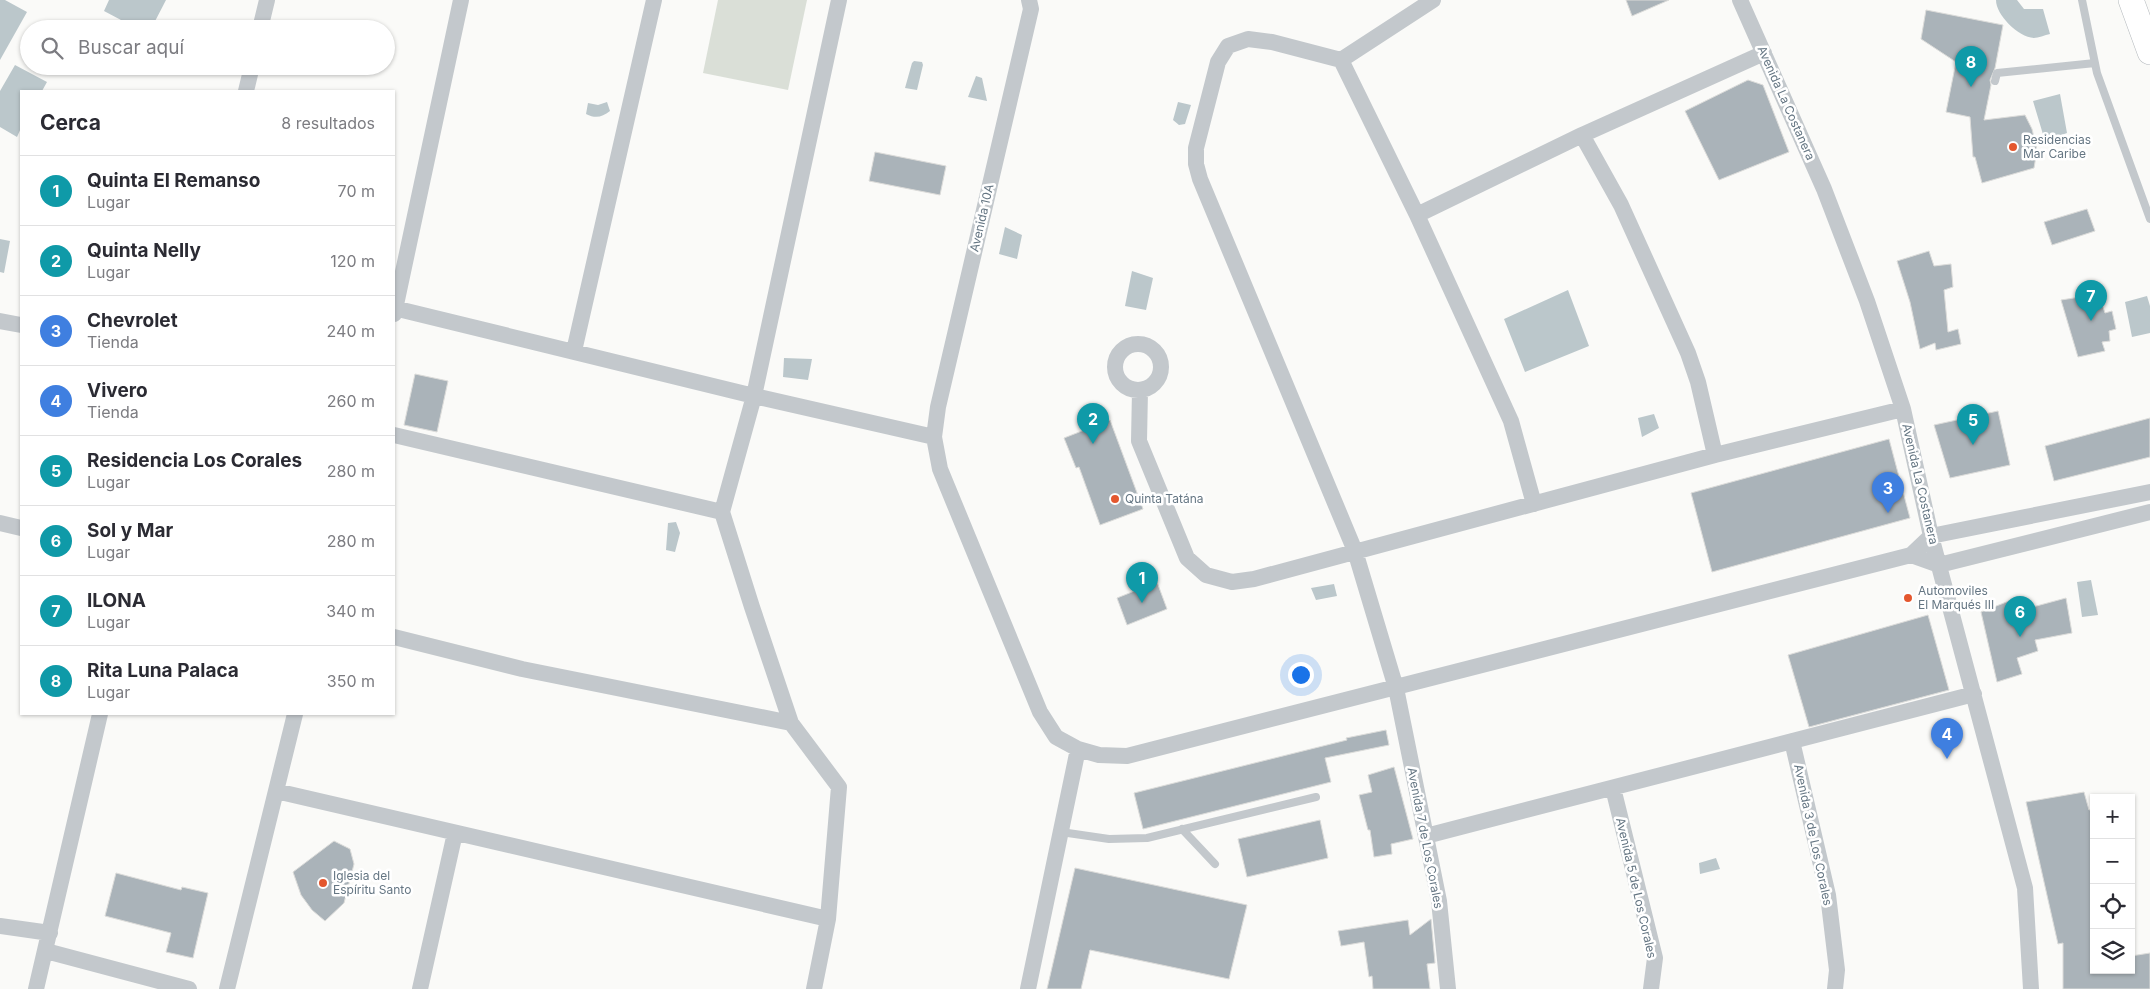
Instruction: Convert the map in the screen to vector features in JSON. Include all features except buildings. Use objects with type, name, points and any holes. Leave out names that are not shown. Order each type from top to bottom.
[{"type":"main road","points":[[2131,0],[2150,52]]},
{"type":"street","points":[[262,20],[267,0]]},
{"type":"street","points":[[395,305],[461,0]]},
{"type":"street","points":[[574,351],[654,0]]},
{"type":"street","points":[[814,989],[828,919],[839,787],[791,723],[722,512],[754,396],[839,0]]},
{"type":"street","name":"Avenida 10A","points":[[1029,0],[1031,9],[938,407],[934,437],[940,469],[1040,712],[1056,737],[1078,749],[1099,755],[1127,756],[1911,555]]},
{"type":"street","points":[[1432,0],[1341,60],[1417,215],[1511,421],[1534,504]]},
{"type":"street","name":"Avenida La Costanera","points":[[1740,0],[1824,189],[1867,301],[1903,409],[1931,536],[2024,888],[2031,989]]},
{"type":"street","name":"Avenida 7 de Los Corales","points":[[1341,60],[1272,42],[1248,39],[1228,46],[1218,62],[1196,148],[1196,164],[1200,179],[1355,551],[1396,688],[1439,901],[1448,989]]},
{"type":"street","points":[[1417,215],[1582,135],[1764,53]]},
{"type":"street","points":[[246,90],[250,75]]},
{"type":"street","points":[[1582,135],[1621,205],[1688,352],[1698,382],[1715,456]]},
{"type":"street","points":[[395,310],[934,437]]},
{"type":"street","points":[[0,321],[20,325]]},
{"type":"street","points":[[1140,390],[1138,441],[1187,558],[1206,575],[1232,582],[1254,580],[1355,551],[1715,456],[1903,409]]},
{"type":"street","points":[[395,435],[722,512]]},
{"type":"street","points":[[2150,492],[1931,536],[1911,555],[1939,565],[2150,512]]},
{"type":"street","points":[[0,523],[20,528]]},
{"type":"street","points":[[395,637],[522,669],[791,723]]},
{"type":"street","points":[[1426,836],[1974,694]]},
{"type":"street","points":[[36,989],[100,715]]},
{"type":"street","points":[[227,989],[295,715]]},
{"type":"street","name":"Avenida 3 de Los Corales","points":[[1792,741],[1828,895],[1837,970],[1835,989]]},
{"type":"street","points":[[1028,989],[1078,749]]},
{"type":"street","name":"Avenida 5 de Los Corales","points":[[1613,788],[1655,958],[1651,989]]},
{"type":"street","points":[[276,791],[828,919]]},
{"type":"street","points":[[420,989],[455,833]]},
{"type":"street","points":[[0,926],[50,933]]},
{"type":"street","points":[[46,951],[189,989]]},
{"type":"lane","points":[[2082,0],[2097,73],[2150,219]]},
{"type":"lane","points":[[1995,81],[1997,73],[2095,63]]},
{"type":"lane","points":[[1061,832],[1109,839],[1147,838],[1316,797]]},
{"type":"lane","points":[[1182,829],[1215,864]]},
{"type":"shaded area","points":[[0,0],[5,0],[27,12],[22,20],[20,20],[20,24],[0,60]]},
{"type":"shaded area","points":[[109,0],[166,0],[156,20],[121,20],[104,11]]},
{"type":"shaded area","points":[[718,0],[807,0],[788,90],[703,73]]},
{"type":"shaded area","points":[[1996,0],[2017,0],[2024,9],[2043,9],[2050,34],[2034,38],[2021,34],[2004,18],[1997,6]]},
{"type":"shaded area","points":[[914,61],[922,62],[923,65],[917,90],[905,88]]},
{"type":"shaded area","points":[[15,65],[20,68],[20,75],[34,75],[47,82],[43,90],[20,90],[20,130],[17,137],[0,127],[0,91]]},
{"type":"shaded area","points":[[976,76],[982,78],[987,101],[968,97]]},
{"type":"shaded area","points":[[2060,94],[2067,133],[2045,141],[2033,101]]},
{"type":"shaded area","points":[[607,102],[610,111],[604,115],[596,117],[586,114],[588,103],[598,105]]},
{"type":"shaded area","points":[[1178,102],[1191,105],[1185,124],[1179,125],[1173,120]]},
{"type":"shaded area","points":[[1005,227],[1022,235],[1017,259],[999,254]]},
{"type":"shaded area","points":[[0,239],[10,241],[4,273],[0,272]]},
{"type":"shaded area","points":[[1132,271],[1153,278],[1146,310],[1125,306]]},
{"type":"shaded area","points":[[1568,290],[1589,346],[1525,372],[1504,319]]},
{"type":"shaded area","points":[[2147,296],[2150,306],[2150,333],[2132,337],[2125,302]]},
{"type":"shaded area","points":[[784,358],[812,359],[808,380],[783,377]]},
{"type":"shaded area","points":[[1654,414],[1659,428],[1642,437],[1638,418]]},
{"type":"shaded area","points":[[676,522],[680,533],[675,552],[666,550],[668,523]]},
{"type":"shaded area","points":[[2091,580],[2098,615],[2082,617],[2077,582]]},
{"type":"shaded area","points":[[1334,584],[1337,596],[1316,600],[1311,588]]},
{"type":"shaded area","points":[[1716,858],[1720,869],[1700,874],[1699,863]]},
{"type":"place","name":"Rita Luna Palaca","points":[[1971,87]]},
{"type":"place","name":"Residencias Mar Caribe","points":[[2013,147]]},
{"type":"place","name":"ILONA","points":[[2091,321]]},
{"type":"place","name":"Quinta Nelly","points":[[1093,444]]},
{"type":"place","name":"Residencia Los Corales","points":[[1973,445]]},
{"type":"place","name":"Quinta Tatána","points":[[1115,499]]},
{"type":"place","name":"Chevrolet","points":[[1888,513]]},
{"type":"place","name":"Automoviles El Marqués III","points":[[1908,598]]},
{"type":"place","name":"Quinta El Remanso","points":[[1142,603]]},
{"type":"place","name":"Sol y Mar","points":[[2020,637]]},
{"type":"place","name":"Vivero","points":[[1947,759]]},
{"type":"place","name":"Iglesia del Espíritu Santo","points":[[323,883]]}]
